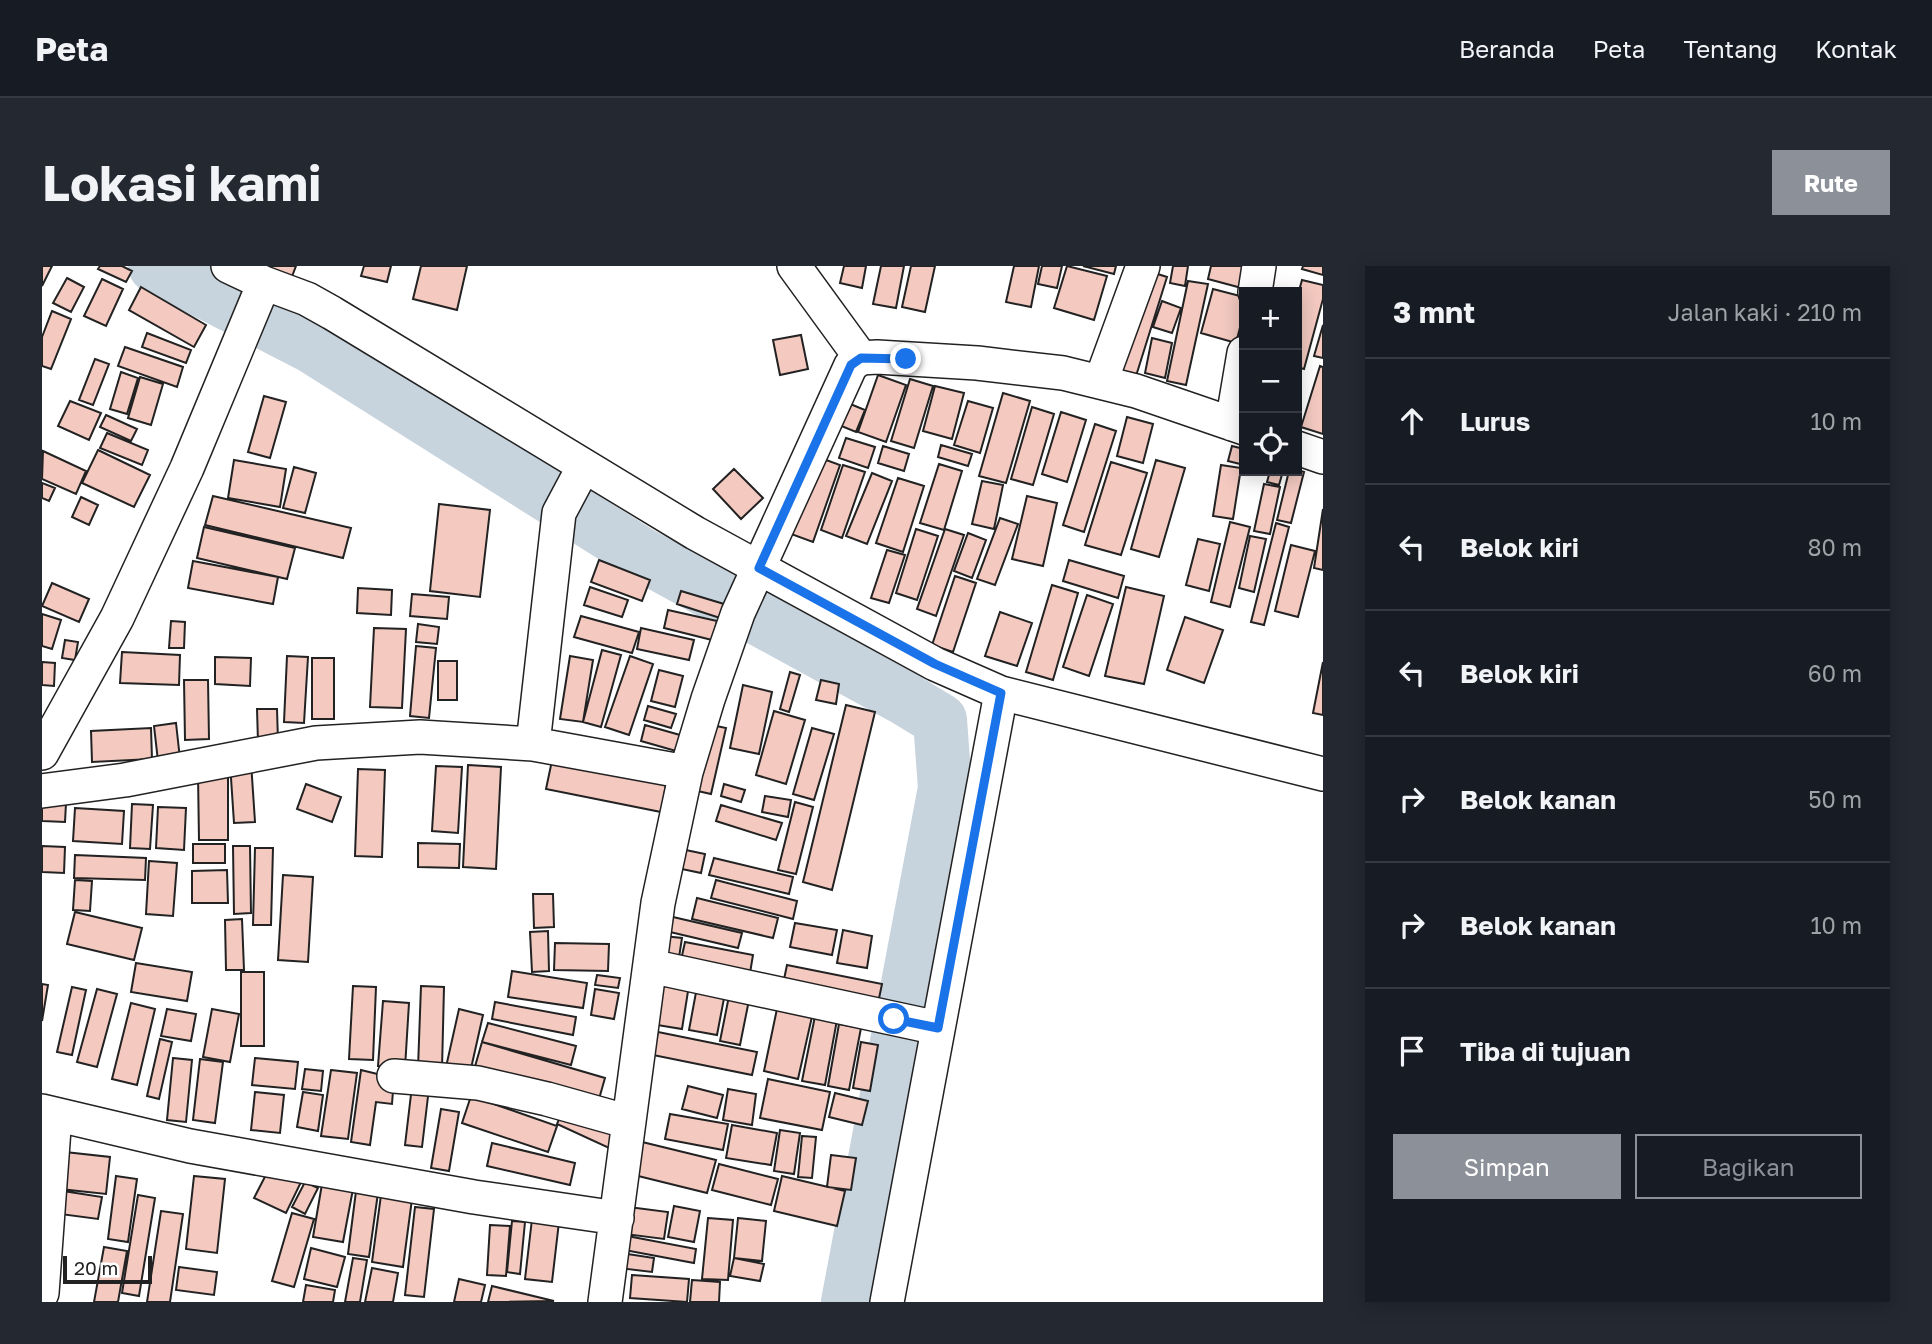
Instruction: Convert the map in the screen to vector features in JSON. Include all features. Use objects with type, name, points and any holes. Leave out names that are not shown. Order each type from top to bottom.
[{"type":"street","points":[[228,266],[262,289],[307,299],[332,313],[574,484],[695,533],[749,589],[1001,693],[1323,774]]},
{"type":"street","points":[[794,266],[861,358]]},
{"type":"street","points":[[1101,381],[1143,266]]},
{"type":"street","points":[[1256,287],[1259,266]]},
{"type":"street","points":[[42,753],[117,618],[187,468],[262,289]]},
{"type":"street","points":[[606,1302],[666,857],[686,772],[708,699],[749,589],[851,365],[861,358],[877,356],[977,363],[1063,373],[1101,381],[1238,426]]},
{"type":"street","points":[[1302,450],[1323,457]]},
{"type":"street","points":[[533,744],[556,534],[574,484]]},
{"type":"street","points":[[887,1302],[934,1027],[1001,693]]},
{"type":"street","points":[[42,791],[125,780],[316,743],[420,737],[533,744],[686,772]]},
{"type":"street","points":[[650,966],[934,1027]]},
{"type":"street","points":[[394,1076],[478,1083],[629,1122]]},
{"type":"street","points":[[42,1293],[48,1113],[190,1146],[474,1197],[617,1218]]},
{"type":"building","points":[[42,266],[52,266],[42,286]]},
{"type":"building","points":[[100,266],[122,266],[132,271],[126,282],[98,269]]},
{"type":"building","points":[[271,266],[296,266],[291,279],[270,271]]},
{"type":"building","points":[[364,266],[391,266],[387,282],[361,276]]},
{"type":"building","points":[[421,266],[467,266],[457,310],[413,299]]},
{"type":"building","points":[[844,266],[866,266],[862,288],[840,283]]},
{"type":"building","points":[[881,266],[904,266],[896,308],[873,304]]},
{"type":"building","points":[[911,266],[935,266],[925,312],[902,307]]},
{"type":"building","points":[[1014,266],[1039,266],[1031,307],[1006,302]]},
{"type":"building","points":[[1042,266],[1062,266],[1057,288],[1038,284]]},
{"type":"building","points":[[1067,266],[1107,276],[1094,320],[1054,308]]},
{"type":"building","points":[[1083,266],[1116,266],[1114,274]]},
{"type":"building","points":[[1173,266],[1188,266],[1185,286],[1170,283]]},
{"type":"building","points":[[1211,266],[1256,266],[1250,287],[1239,287],[1208,279]]},
{"type":"building","points":[[1303,266],[1323,266],[1323,275],[1302,269]]},
{"type":"building","points":[[1145,270],[1167,277],[1136,376],[1114,369]]},
{"type":"building","points":[[67,278],[84,287],[71,312],[53,303]]},
{"type":"building","points":[[102,279],[123,289],[106,326],[84,316]]},
{"type":"building","points":[[1302,280],[1323,285],[1323,299],[1304,369],[1302,368]]},
{"type":"building","points":[[1188,281],[1208,284],[1186,385],[1167,381]]},
{"type":"building","points":[[141,287],[206,325],[194,347],[129,310]]},
{"type":"building","points":[[1213,289],[1239,296],[1239,331],[1236,343],[1201,333]]},
{"type":"building","points":[[1162,301],[1181,308],[1172,333],[1153,327]]},
{"type":"building","points":[[52,311],[71,319],[51,369],[42,366],[42,337]]},
{"type":"building","points":[[1323,325],[1323,358],[1314,356]]},
{"type":"building","points":[[147,333],[191,350],[186,363],[142,347]]},
{"type":"building","points":[[801,335],[808,369],[780,375],[773,340]]},
{"type":"building","points":[[1152,338],[1172,343],[1165,378],[1145,373]]},
{"type":"building","points":[[125,347],[183,367],[177,387],[118,366]]},
{"type":"building","points":[[95,359],[109,364],[93,405],[79,400]]},
{"type":"building","points":[[1320,366],[1323,367],[1323,434],[1302,427]]},
{"type":"building","points":[[121,372],[138,378],[127,414],[110,409]]},
{"type":"building","points":[[878,375],[906,385],[886,442],[858,432]]},
{"type":"building","points":[[140,377],[163,384],[151,425],[128,418]]},
{"type":"building","points":[[910,379],[933,386],[914,448],[891,441]]},
{"type":"building","points":[[935,386],[964,393],[952,439],[923,431]]},
{"type":"building","points":[[1003,393],[1030,401],[1006,483],[979,476]]},
{"type":"building","points":[[264,396],[286,402],[270,458],[248,452]]},
{"type":"building","points":[[70,401],[101,413],[89,440],[58,426]]},
{"type":"building","points":[[843,401],[865,410],[856,432],[834,423]]},
{"type":"building","points":[[968,401],[993,408],[980,453],[954,445]]},
{"type":"building","points":[[1032,407],[1054,414],[1033,485],[1011,479]]},
{"type":"building","points":[[1061,412],[1086,420],[1067,482],[1042,474]]},
{"type":"building","points":[[106,415],[137,429],[131,441],[100,427]]},
{"type":"building","points":[[1127,417],[1153,424],[1143,463],[1117,456]]},
{"type":"building","points":[[1095,424],[1116,431],[1084,532],[1063,525]]},
{"type":"building","points":[[107,433],[148,450],[142,465],[100,448]]},
{"type":"building","points":[[846,438],[875,447],[868,468],[839,458]]},
{"type":"building","points":[[941,445],[972,454],[968,466],[938,457]]},
{"type":"building","points":[[883,446],[909,454],[904,471],[878,463]]},
{"type":"building","points":[[1232,446],[1239,448],[1239,464],[1228,461]]},
{"type":"building","points":[[98,450],[150,475],[134,507],[82,483]]},
{"type":"building","points":[[43,451],[86,471],[76,494],[42,479]]},
{"type":"building","points":[[818,457],[840,465],[813,542],[791,534]]},
{"type":"building","points":[[234,460],[286,469],[280,507],[228,498]]},
{"type":"building","points":[[1156,460],[1185,468],[1159,557],[1131,549]]},
{"type":"building","points":[[1111,462],[1147,473],[1121,555],[1085,545]]},
{"type":"building","points":[[939,464],[962,471],[944,530],[920,523]]},
{"type":"building","points":[[843,465],[865,472],[842,538],[821,530]]},
{"type":"building","points":[[1221,465],[1239,468],[1233,519],[1213,516]]},
{"type":"building","points":[[294,467],[316,473],[305,513],[283,508]]},
{"type":"building","points":[[734,469],[763,498],[741,519],[713,489]]},
{"type":"building","points":[[1304,472],[1291,523],[1277,520],[1288,476],[1302,476]]},
{"type":"building","points":[[872,473],[892,481],[867,544],[846,536]]},
{"type":"building","points":[[1269,476],[1282,476],[1279,485],[1267,482]]},
{"type":"building","points":[[898,478],[924,486],[903,552],[876,543]]},
{"type":"building","points":[[982,481],[1003,485],[994,529],[972,524]]},
{"type":"building","points":[[42,483],[55,488],[49,501],[42,498]]},
{"type":"building","points":[[1264,484],[1280,487],[1270,534],[1254,531]]},
{"type":"building","points":[[213,496],[351,528],[343,558],[205,525]]},
{"type":"building","points":[[1027,496],[1057,503],[1043,566],[1012,559]]},
{"type":"building","points":[[81,497],[98,505],[89,525],[72,517]]},
{"type":"building","points":[[439,504],[490,510],[480,597],[430,591]]},
{"type":"building","points":[[1323,509],[1323,570],[1314,568]]},
{"type":"building","points":[[1000,518],[1018,524],[995,585],[977,579]]},
{"type":"building","points":[[1230,522],[1250,527],[1230,607],[1211,602]]},
{"type":"building","points":[[1276,523],[1289,527],[1264,625],[1251,622]]},
{"type":"building","points":[[204,527],[295,548],[287,579],[197,558]]},
{"type":"building","points":[[916,529],[938,536],[917,600],[896,593]]},
{"type":"building","points":[[945,529],[964,535],[936,616],[917,609]]},
{"type":"building","points":[[968,533],[986,540],[972,578],[954,571]]},
{"type":"building","points":[[1250,536],[1266,539],[1254,592],[1239,588]]},
{"type":"building","points":[[1198,539],[1220,544],[1209,591],[1186,585]]},
{"type":"building","points":[[1291,545],[1315,551],[1298,617],[1275,611]]},
{"type":"building","points":[[887,550],[905,555],[889,603],[871,598]]},
{"type":"building","points":[[599,560],[650,580],[642,601],[591,582]]},
{"type":"building","points":[[1069,560],[1124,576],[1118,598],[1063,581]]},
{"type":"building","points":[[193,561],[278,577],[273,604],[188,588]]},
{"type":"building","points":[[955,576],[976,583],[953,652],[932,645]]},
{"type":"building","points":[[52,583],[89,599],[79,622],[42,606]]},
{"type":"building","points":[[1052,585],[1078,593],[1053,680],[1026,672]]},
{"type":"building","points":[[590,587],[628,600],[622,617],[584,605]]},
{"type":"building","points":[[1126,587],[1164,596],[1144,684],[1105,676]]},
{"type":"building","points":[[358,588],[392,590],[391,615],[357,613]]},
{"type":"building","points":[[681,591],[724,604],[720,618],[677,604]]},
{"type":"building","points":[[412,594],[449,597],[447,619],[410,616]]},
{"type":"building","points":[[1087,595],[1113,604],[1089,676],[1063,667]]},
{"type":"building","points":[[668,610],[717,621],[712,640],[664,628]]},
{"type":"building","points":[[1000,612],[1032,623],[1017,666],[985,656]]},
{"type":"building","points":[[42,614],[61,620],[52,649],[42,646]]},
{"type":"building","points":[[581,616],[639,632],[632,653],[574,637]]},
{"type":"building","points":[[1185,617],[1223,630],[1204,683],[1167,670]]},
{"type":"building","points":[[171,621],[185,622],[184,648],[169,648]]},
{"type":"building","points":[[418,624],[439,627],[437,644],[416,642]]},
{"type":"building","points":[[374,628],[406,629],[402,708],[370,707]]},
{"type":"building","points":[[641,628],[694,640],[689,660],[637,649]]},
{"type":"building","points":[[65,640],[78,642],[75,660],[62,658]]},
{"type":"building","points":[[416,646],[436,648],[429,718],[410,716]]},
{"type":"building","points":[[602,650],[621,655],[601,727],[583,722]]},
{"type":"building","points":[[122,652],[180,655],[179,685],[120,683]]},
{"type":"building","points":[[287,656],[308,657],[304,723],[284,722]]},
{"type":"building","points":[[570,656],[593,660],[583,722],[560,719]]},
{"type":"building","points":[[630,656],[653,664],[629,735],[605,727]]},
{"type":"building","points":[[215,657],[251,658],[250,686],[215,684]]},
{"type":"building","points":[[312,658],[334,658],[334,719],[312,719]]},
{"type":"building","points":[[438,661],[457,661],[457,700],[438,700]]},
{"type":"building","points":[[42,662],[55,663],[54,686],[42,685]]},
{"type":"building","points":[[1323,662],[1323,715],[1313,713]]},
{"type":"building","points":[[659,670],[683,676],[675,707],[651,701]]},
{"type":"building","points":[[790,672],[800,675],[789,712],[780,709]]},
{"type":"building","points":[[184,680],[208,680],[209,739],[185,740]]},
{"type":"building","points":[[821,680],[839,684],[836,704],[816,700]]},
{"type":"building","points":[[743,685],[772,692],[759,754],[730,748]]},
{"type":"building","points":[[846,705],[875,712],[832,890],[803,882]]},
{"type":"building","points":[[648,706],[676,714],[671,728],[644,720]]},
{"type":"building","points":[[257,709],[277,709],[278,741],[258,742]]},
{"type":"building","points":[[774,711],[805,720],[786,784],[756,775]]},
{"type":"building","points":[[176,723],[180,759],[158,761],[154,726]]},
{"type":"building","points":[[707,724],[726,728],[711,794],[693,790]]},
{"type":"building","points":[[645,725],[680,735],[676,751],[641,741]]},
{"type":"building","points":[[151,728],[152,759],[92,762],[91,731]]},
{"type":"building","points":[[812,728],[834,734],[814,800],[793,794]]},
{"type":"building","points":[[554,751],[668,774],[661,812],[546,789]]},
{"type":"building","points":[[251,762],[255,822],[234,823],[230,763]]},
{"type":"building","points":[[468,765],[501,767],[496,869],[463,867]]},
{"type":"building","points":[[436,766],[462,767],[458,833],[432,831]]},
{"type":"building","points":[[358,769],[385,770],[382,857],[355,856]]},
{"type":"building","points":[[198,775],[228,775],[228,840],[199,840]]},
{"type":"building","points":[[306,784],[341,797],[332,822],[297,809]]},
{"type":"building","points":[[724,784],[745,790],[741,802],[721,796]]},
{"type":"building","points":[[765,796],[791,800],[788,817],[762,812]]},
{"type":"building","points":[[42,802],[66,803],[65,822],[42,821]]},
{"type":"building","points":[[795,802],[813,807],[796,874],[778,870]]},
{"type":"building","points":[[132,804],[153,805],[150,849],[130,848]]},
{"type":"building","points":[[721,805],[782,823],[776,840],[716,821]]},
{"type":"building","points":[[158,807],[186,808],[184,850],[156,848]]},
{"type":"building","points":[[75,808],[124,811],[122,844],[73,841]]},
{"type":"building","points":[[418,843],[460,844],[459,868],[418,867]]},
{"type":"building","points":[[193,844],[225,844],[225,863],[193,863]]},
{"type":"building","points":[[42,846],[65,847],[64,873],[42,872]]},
{"type":"building","points":[[233,846],[250,846],[251,913],[234,914]]},
{"type":"building","points":[[255,848],[273,848],[271,925],[253,925]]},
{"type":"building","points":[[681,849],[705,854],[701,873],[677,868]]},
{"type":"building","points":[[75,855],[146,858],[145,880],[74,878]]},
{"type":"building","points":[[714,858],[793,877],[789,894],[709,875]]},
{"type":"building","points":[[149,861],[177,863],[173,916],[146,914]]},
{"type":"building","points":[[227,870],[228,903],[192,903],[192,871]]},
{"type":"building","points":[[283,875],[313,877],[308,962],[278,960]]},
{"type":"building","points":[[75,880],[92,881],[90,911],[73,910]]},
{"type":"building","points":[[716,880],[797,901],[793,919],[711,898]]},
{"type":"building","points":[[533,894],[553,894],[554,927],[534,928]]},
{"type":"building","points":[[697,898],[778,918],[773,938],[692,919]]},
{"type":"building","points":[[75,912],[142,928],[134,960],[67,944]]},
{"type":"building","points":[[673,917],[742,933],[738,948],[670,932]]},
{"type":"building","points":[[242,919],[244,970],[226,970],[225,920]]},
{"type":"building","points":[[795,923],[837,930],[832,955],[790,947]]},
{"type":"building","points":[[843,930],[872,936],[867,968],[837,963]]},
{"type":"building","points":[[548,931],[549,971],[532,972],[530,932]]},
{"type":"building","points":[[663,936],[682,938],[678,964],[660,961]]},
{"type":"building","points":[[685,942],[753,955],[749,979],[680,965]]},
{"type":"building","points":[[555,943],[609,944],[608,971],[554,970]]},
{"type":"building","points":[[136,963],[192,972],[187,1001],[131,992]]},
{"type":"building","points":[[787,965],[882,984],[877,1008],[782,989]]},
{"type":"building","points":[[512,971],[587,983],[583,1008],[508,997]]},
{"type":"building","points":[[241,972],[264,972],[264,1046],[241,1046]]},
{"type":"building","points":[[597,975],[620,978],[618,988],[595,985]]},
{"type":"building","points":[[653,979],[689,985],[682,1029],[645,1023]]},
{"type":"building","points":[[42,984],[48,985],[42,1021]]},
{"type":"building","points":[[353,986],[376,987],[373,1060],[349,1059]]},
{"type":"building","points":[[421,986],[444,987],[442,1069],[418,1068]]},
{"type":"building","points":[[72,987],[86,990],[72,1055],[57,1052]]},
{"type":"building","points":[[697,987],[725,993],[717,1035],[689,1030]]},
{"type":"building","points":[[97,989],[117,994],[97,1067],[77,1062]]},
{"type":"building","points":[[595,989],[619,993],[614,1019],[591,1015]]},
{"type":"building","points":[[730,991],[750,995],[740,1045],[720,1041]]},
{"type":"building","points":[[383,1001],[409,1003],[405,1068],[378,1066]]},
{"type":"building","points":[[495,1002],[576,1017],[573,1035],[492,1019]]},
{"type":"building","points":[[131,1003],[155,1009],[137,1085],[112,1079]]},
{"type":"building","points":[[778,1004],[813,1012],[798,1079],[764,1071]]},
{"type":"building","points":[[167,1009],[196,1014],[191,1041],[161,1036]]},
{"type":"building","points":[[212,1009],[239,1014],[230,1062],[203,1057]]},
{"type":"building","points":[[459,1009],[483,1015],[470,1073],[446,1067]]},
{"type":"building","points":[[815,1016],[837,1020],[825,1085],[802,1081]]},
{"type":"building","points":[[488,1023],[576,1046],[571,1065],[482,1042]]},
{"type":"building","points":[[839,1024],[861,1028],[849,1090],[828,1086]]},
{"type":"building","points":[[658,1032],[757,1052],[752,1075],[653,1055]]},
{"type":"building","points":[[160,1039],[172,1042],[159,1099],[147,1096]]},
{"type":"building","points":[[482,1042],[605,1078],[597,1106],[474,1070]]},
{"type":"building","points":[[861,1042],[878,1045],[870,1091],[853,1088]]},
{"type":"building","points":[[173,1058],[192,1060],[186,1122],[167,1120]]},
{"type":"building","points":[[255,1058],[298,1062],[295,1089],[252,1085]]},
{"type":"building","points":[[200,1059],[223,1062],[215,1123],[193,1120]]},
{"type":"building","points":[[305,1069],[323,1071],[321,1091],[302,1089]]},
{"type":"building","points":[[331,1070],[357,1073],[348,1139],[321,1136]]},
{"type":"building","points":[[361,1070],[394,1078],[392,1104],[376,1102],[370,1145],[351,1142]]},
{"type":"building","points":[[768,1079],[830,1092],[822,1130],[760,1118]]},
{"type":"building","points":[[412,1086],[429,1088],[422,1147],[405,1145]]},
{"type":"building","points":[[688,1086],[723,1095],[717,1118],[682,1109]]},
{"type":"building","points":[[728,1089],[756,1094],[752,1125],[723,1120]]},
{"type":"building","points":[[255,1092],[284,1095],[280,1133],[251,1130]]},
{"type":"building","points":[[303,1092],[323,1095],[318,1131],[297,1127]]},
{"type":"building","points":[[835,1093],[868,1101],[862,1125],[829,1117]]},
{"type":"building","points":[[471,1096],[557,1126],[548,1152],[462,1123]]},
{"type":"building","points":[[441,1109],[459,1112],[449,1171],[431,1168]]},
{"type":"building","points":[[563,1110],[615,1133],[609,1148],[557,1124]]},
{"type":"building","points":[[670,1114],[728,1124],[723,1150],[665,1139]]},
{"type":"building","points":[[732,1125],[777,1133],[771,1165],[726,1158]]},
{"type":"building","points":[[780,1130],[800,1133],[794,1174],[774,1171]]},
{"type":"building","points":[[802,1136],[816,1137],[812,1178],[798,1177]]},
{"type":"building","points":[[634,1140],[716,1160],[707,1193],[626,1173]]},
{"type":"building","points":[[492,1143],[575,1163],[570,1185],[487,1166]]},
{"type":"building","points":[[65,1152],[110,1157],[106,1194],[60,1189]]},
{"type":"building","points":[[831,1155],[856,1158],[851,1190],[827,1187]]},
{"type":"building","points":[[719,1164],[778,1179],[771,1205],[712,1190]]},
{"type":"building","points":[[271,1165],[302,1180],[286,1213],[254,1198]]},
{"type":"building","points":[[116,1176],[137,1179],[128,1242],[108,1239]]},
{"type":"building","points":[[194,1176],[225,1179],[217,1253],[186,1249]]},
{"type":"building","points":[[782,1176],[845,1191],[837,1226],[774,1211]]},
{"type":"building","points":[[305,1182],[318,1188],[305,1214],[292,1207]]},
{"type":"building","points":[[322,1184],[353,1189],[343,1242],[313,1237]]},
{"type":"building","points":[[63,1191],[102,1197],[98,1219],[60,1214]]},
{"type":"building","points":[[356,1191],[378,1193],[369,1257],[348,1254]]},
{"type":"building","points":[[138,1195],[155,1198],[139,1296],[122,1293]]},
{"type":"building","points":[[381,1195],[412,1199],[403,1267],[372,1262]]},
{"type":"building","points":[[621,1206],[668,1212],[664,1239],[617,1233]]},
{"type":"building","points":[[674,1206],[700,1211],[694,1242],[668,1237]]},
{"type":"building","points":[[415,1207],[434,1209],[424,1297],[405,1295]]},
{"type":"building","points":[[161,1211],[183,1214],[170,1302],[147,1302]]},
{"type":"building","points":[[292,1213],[314,1219],[294,1287],[272,1281]]},
{"type":"building","points":[[708,1218],[733,1220],[728,1280],[702,1279]]},
{"type":"building","points":[[738,1218],[766,1221],[762,1261],[734,1258]]},
{"type":"building","points":[[532,1219],[559,1222],[552,1282],[525,1279]]},
{"type":"building","points":[[512,1221],[525,1222],[520,1274],[507,1272]]},
{"type":"building","points":[[490,1225],[510,1226],[506,1276],[487,1275]]},
{"type":"building","points":[[622,1235],[696,1249],[694,1263],[619,1249]]},
{"type":"building","points":[[104,1247],[127,1251],[118,1302],[94,1302]]},
{"type":"building","points":[[311,1248],[345,1257],[337,1287],[304,1279]]},
{"type":"building","points":[[621,1253],[654,1258],[652,1272],[619,1268]]},
{"type":"building","points":[[353,1258],[367,1260],[360,1302],[345,1302]]},
{"type":"building","points":[[734,1258],[764,1264],[760,1281],[730,1276]]},
{"type":"building","points":[[179,1267],[217,1272],[214,1295],[176,1290]]},
{"type":"building","points":[[372,1268],[398,1273],[393,1302],[365,1302]]},
{"type":"building","points":[[632,1275],[689,1279],[687,1302],[630,1298]]},
{"type":"building","points":[[459,1279],[485,1285],[481,1302],[454,1302]]},
{"type":"building","points":[[692,1280],[720,1282],[719,1302],[690,1302]]},
{"type":"building","points":[[306,1285],[335,1290],[333,1302],[303,1302]]},
{"type":"building","points":[[492,1286],[554,1301],[488,1302]]},
{"type":"waterway","points":[[155,266],[311,346],[641,554],[940,720],[945,788],[848,1302]]},
{"type":"route","points":[[894,1019],[938,1028],[1001,693],[935,664],[759,568],[851,365],[861,358],[877,356],[906,359]]}]
